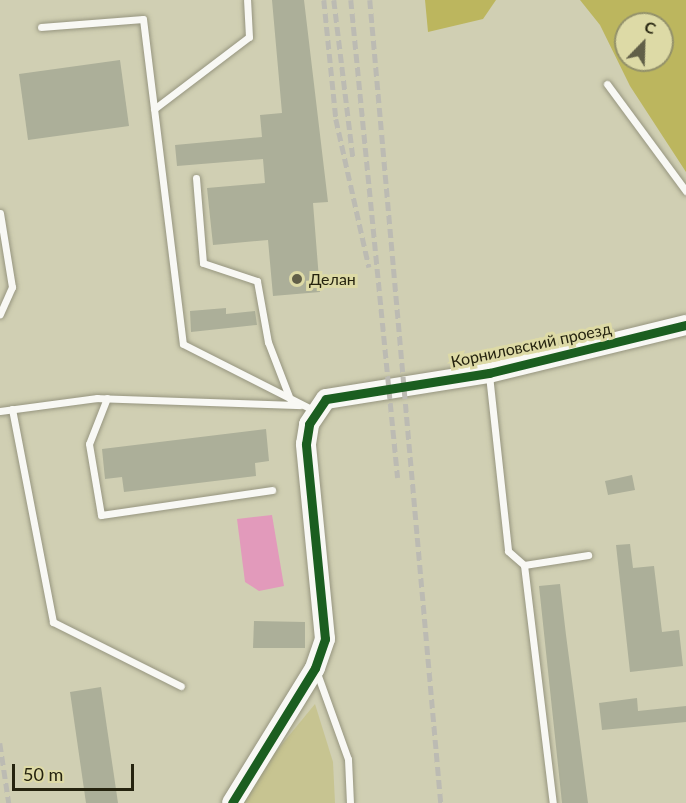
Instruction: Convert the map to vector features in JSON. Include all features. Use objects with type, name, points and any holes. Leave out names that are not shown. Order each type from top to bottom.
[{"type":"street","name":"Корниловский проезд","points":[[309,408],[344,393],[489,373],[686,325]]},
{"type":"street","points":[[232,803],[315,668],[326,620],[306,444],[309,408]]},
{"type":"lane","points":[[154,109],[249,37],[248,0]]},
{"type":"lane","points":[[40,27],[143,19],[183,344],[309,408]]},
{"type":"lane","points":[[607,84],[686,191]]},
{"type":"lane","points":[[196,178],[203,263],[256,281],[268,342],[290,399]]},
{"type":"lane","points":[[0,213],[12,287],[0,314]]},
{"type":"lane","points":[[489,373],[508,551],[524,565],[553,803]]},
{"type":"lane","points":[[0,411],[106,398],[309,408]]},
{"type":"lane","points":[[106,398],[89,444],[101,515],[272,490]]},
{"type":"lane","points":[[12,409],[53,622],[182,686]]},
{"type":"lane","points":[[524,565],[588,555]]},
{"type":"lane","points":[[315,668],[348,759],[350,803]]},
{"type":"shaded area","points":[[425,0],[496,0],[483,19],[428,32]]},
{"type":"shaded area","points":[[580,0],[686,0],[686,172],[623,72],[674,72],[674,12],[614,12],[614,53],[600,25]]},
{"type":"shaded area","points":[[272,515],[284,586],[259,591],[245,582],[237,519]]},
{"type":"shaded area","points":[[315,704],[333,762],[335,803],[241,803],[255,777]]},
{"type":"building","points":[[272,0],[304,0],[328,202],[313,203],[320,292],[273,296],[268,240],[213,245],[207,188],[265,183],[263,159],[177,166],[175,145],[262,137],[260,115],[282,113]]},
{"type":"building","points":[[120,60],[129,126],[28,140],[19,74]]},
{"type":"building","points":[[226,308],[226,314],[255,311],[257,325],[191,332],[190,311]]},
{"type":"building","points":[[266,429],[269,461],[255,463],[256,476],[124,492],[122,477],[105,479],[102,449]]},
{"type":"building","points":[[632,475],[635,490],[608,495],[605,481]]},
{"type":"building","points":[[630,544],[633,568],[654,566],[662,632],[679,630],[683,666],[630,672],[616,545]]},
{"type":"building","points":[[560,584],[588,803],[562,803],[539,586]]},
{"type":"building","points":[[254,621],[305,622],[305,648],[253,648]]},
{"type":"building","points":[[101,687],[118,803],[86,803],[70,692]]},
{"type":"building","points":[[637,698],[638,711],[686,706],[686,722],[602,730],[599,703]]},
{"type":"railway","points":[[324,0],[336,119],[369,267]]},
{"type":"railway","points":[[334,0],[353,158]]},
{"type":"railway","points":[[351,0],[398,478]]},
{"type":"railway","points":[[370,0],[441,803]]},
{"type":"railway","points":[[0,743],[9,803]]},
{"type":"cycle path","points":[[232,803],[315,668],[325,639],[306,444],[309,424],[326,399],[489,373],[686,325]]},
{"type":"place","name":"Делан","points":[[297,279]]}]
